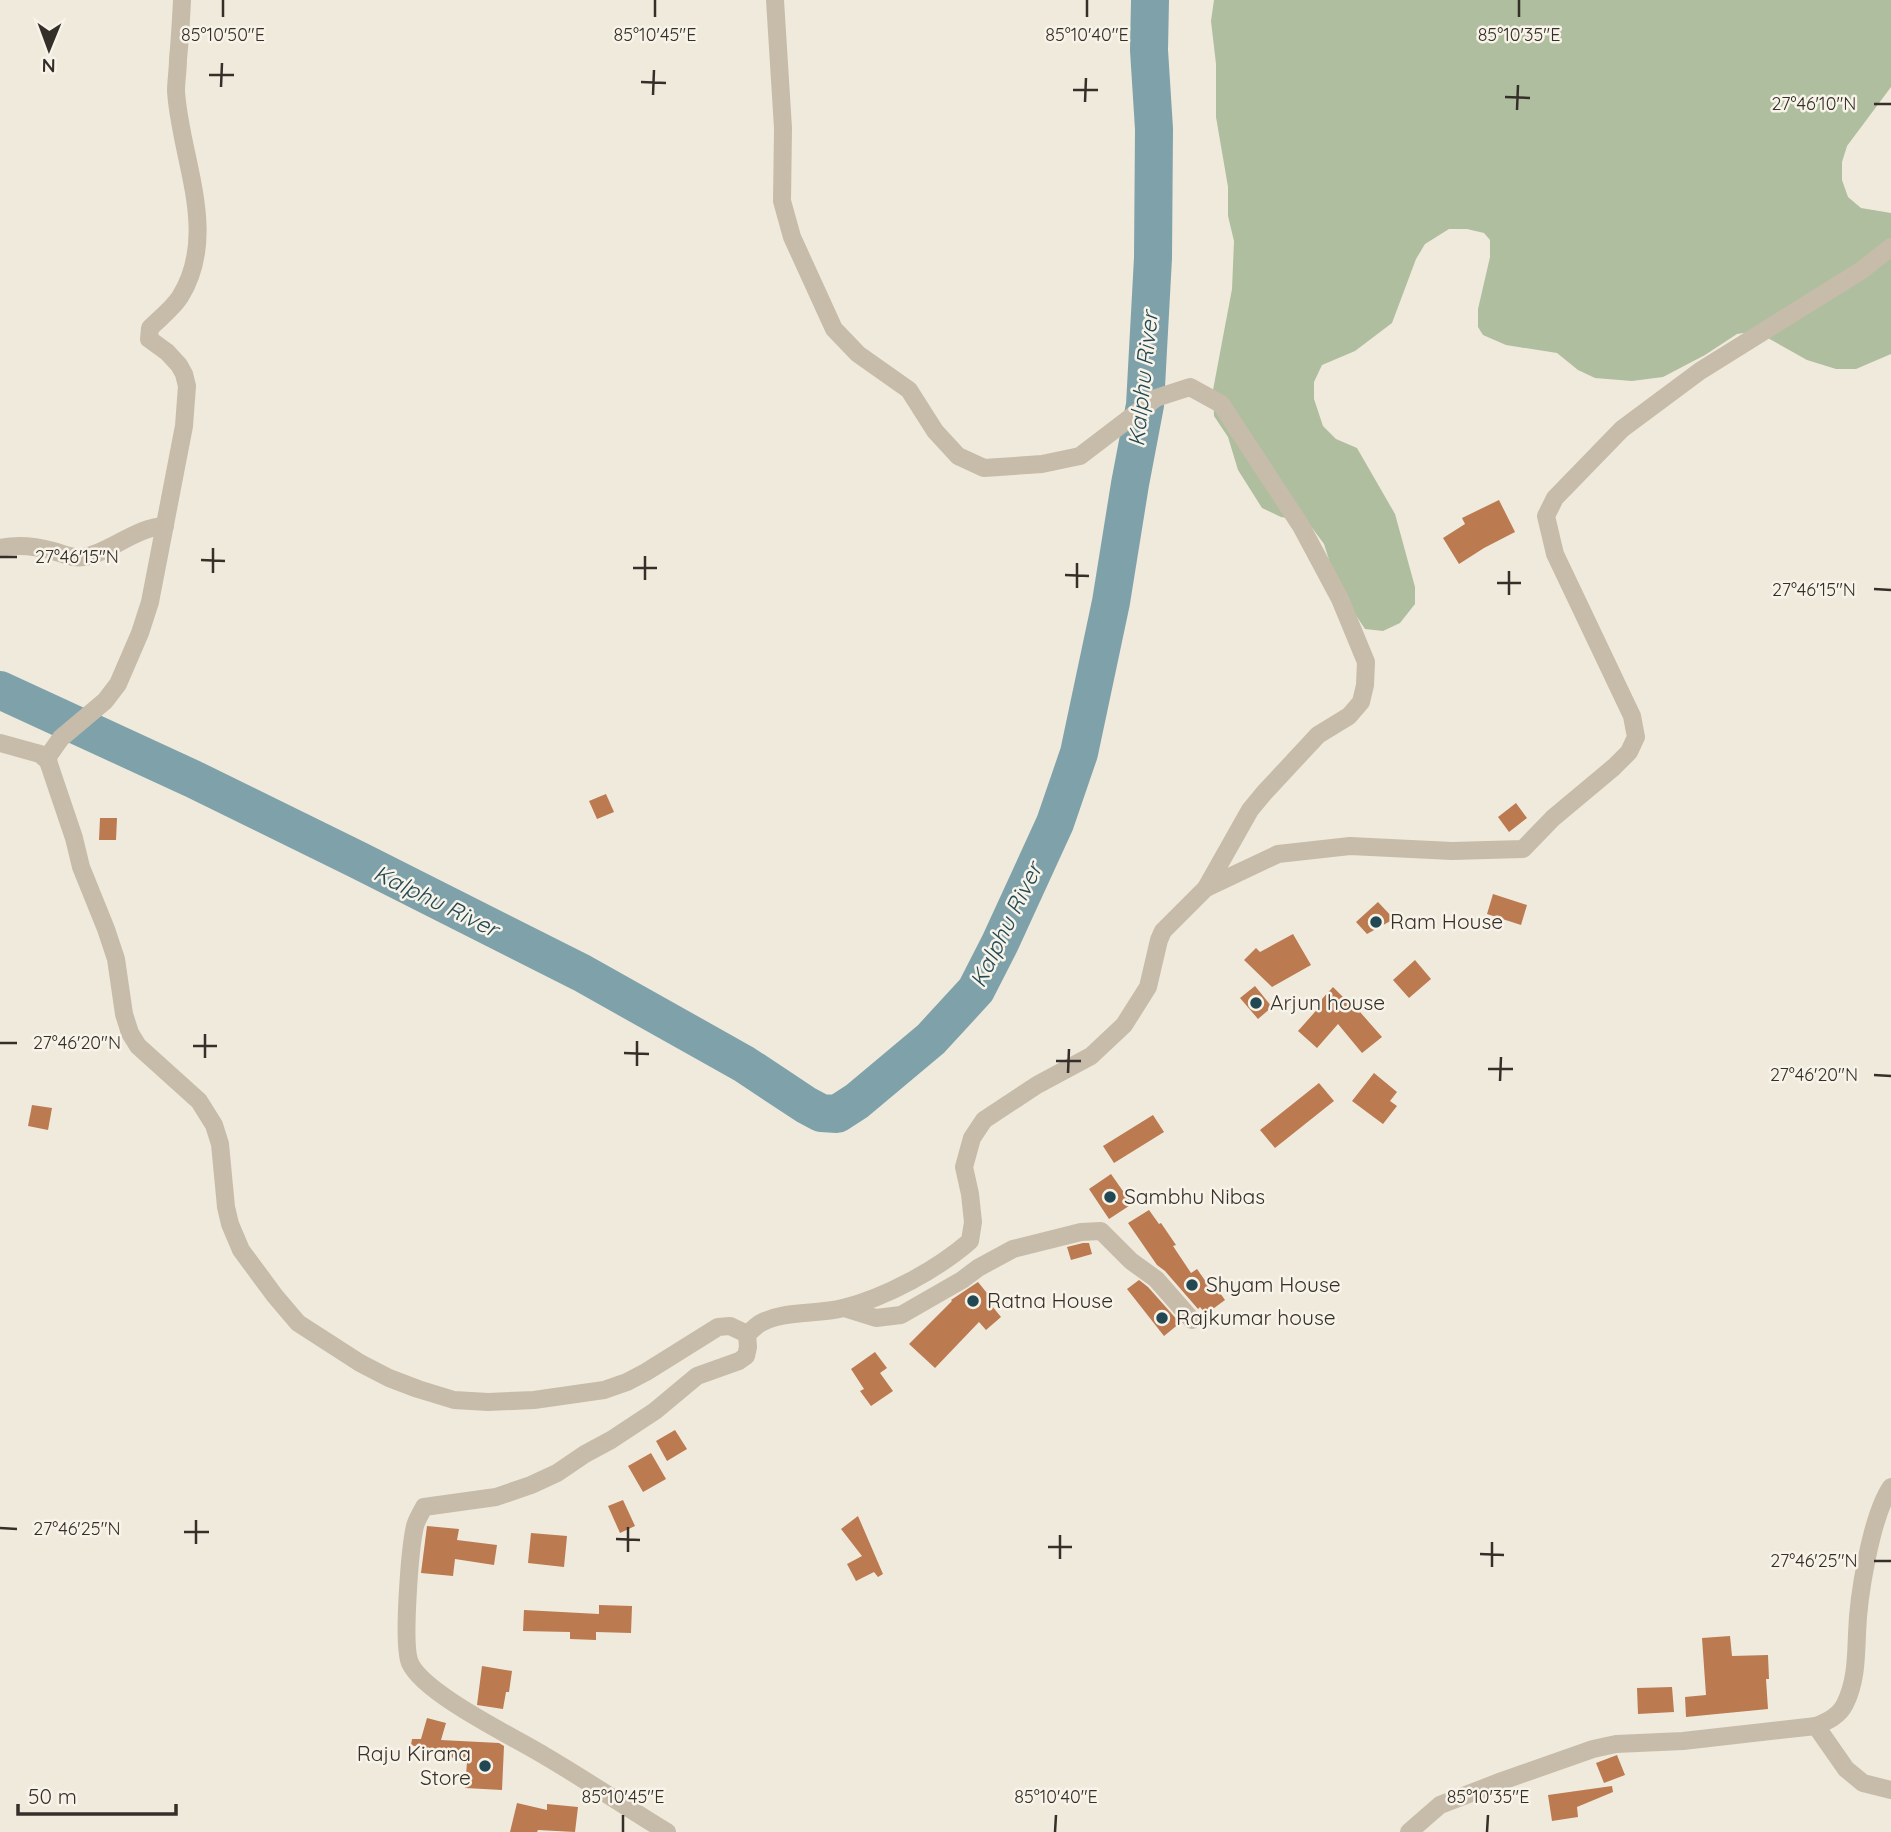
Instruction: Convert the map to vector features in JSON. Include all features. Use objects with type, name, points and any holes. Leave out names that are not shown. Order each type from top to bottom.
[{"type":"street","points":[[182,0],[176,89],[182,136],[197,201],[196,235],[193,263],[181,296],[150,328],[149,338],[167,352],[184,374],[187,386],[184,426],[150,602],[140,633],[118,684],[105,701],[61,738],[48,755],[81,867],[116,959],[124,1013],[131,1032],[138,1046],[199,1101],[214,1125],[220,1144],[226,1207],[241,1250],[268,1288],[298,1323],[360,1363],[389,1378],[454,1400],[534,1400],[604,1390],[628,1381],[718,1328],[730,1326],[747,1334]]},
{"type":"street","points":[[747,1334],[761,1323],[787,1315],[844,1308],[894,1288],[937,1266],[970,1241],[973,1222],[971,1194],[964,1167],[972,1138],[984,1120],[1037,1085],[1091,1056],[1124,1025],[1148,987],[1163,931],[1206,888],[1250,810],[1264,793],[1318,735],[1349,716],[1361,702],[1366,662],[1340,599],[1301,526],[1221,404],[1190,387],[1156,398],[1080,456],[1042,464],[984,468],[958,456],[935,431],[909,390],[858,354],[834,329],[792,237],[782,201],[783,128],[775,0]]},
{"type":"street","points":[[1206,888],[1278,853],[1350,846],[1452,851],[1523,849],[1553,818],[1614,767],[1629,752],[1636,737],[1632,716],[1555,554],[1546,516],[1555,498],[1622,429],[1700,371],[1862,271],[1891,247]]},
{"type":"street","points":[[0,548],[24,545],[72,558],[82,558],[158,526],[164,526]]},
{"type":"street","points":[[0,743],[40,754],[48,761]]},
{"type":"street","points":[[844,1308],[876,1318],[901,1315],[1013,1249],[1081,1232],[1101,1231],[1131,1261],[1156,1279],[1192,1320]]},
{"type":"street","points":[[667,1832],[439,1693],[411,1665],[407,1651],[408,1604],[414,1533],[424,1507],[496,1497],[557,1473],[655,1411],[697,1376],[739,1362],[746,1356],[747,1334]]},
{"type":"street","points":[[1409,1832],[1440,1805],[1593,1749],[1616,1744],[1683,1741],[1815,1726],[1838,1714],[1845,1704],[1857,1657],[1860,1605],[1875,1523],[1891,1487]]},
{"type":"street","points":[[1815,1726],[1846,1769],[1863,1783],[1891,1790]]},
{"type":"green space","points":[[1214,0],[1891,0],[1891,87],[1847,146],[1842,162],[1842,180],[1848,197],[1861,208],[1891,213],[1891,354],[1856,369],[1836,369],[1807,360],[1766,337],[1750,332],[1737,334],[1663,377],[1632,381],[1595,378],[1578,370],[1557,353],[1506,345],[1483,335],[1478,327],[1478,309],[1490,257],[1490,240],[1484,233],[1449,229],[1425,244],[1416,259],[1392,323],[1355,351],[1322,365],[1314,382],[1314,399],[1323,426],[1336,439],[1357,448],[1395,514],[1415,587],[1415,604],[1400,623],[1383,631],[1365,629],[1338,588],[1324,544],[1305,521],[1281,517],[1262,508],[1238,470],[1228,437],[1214,416],[1213,390],[1232,289],[1234,241],[1228,216],[1228,187],[1216,117],[1216,64],[1211,21]]},
{"type":"building","points":[[1499,500],[1515,532],[1459,564],[1443,538],[1465,524],[1462,518]]},
{"type":"building","points":[[606,794],[614,812],[597,819],[589,801]]},
{"type":"building","points":[[1516,803],[1527,818],[1509,832],[1498,817]]},
{"type":"building","points":[[100,818],[117,818],[116,840],[99,840]]},
{"type":"building","points":[[1493,894],[1527,905],[1521,925],[1487,914]]},
{"type":"building","name":"Ram House","points":[[1378,902],[1394,919],[1367,934],[1356,922]]},
{"type":"building","points":[[1293,934],[1311,965],[1272,987],[1244,960],[1256,948],[1260,952]]},
{"type":"building","points":[[1415,960],[1431,979],[1409,998],[1393,980]]},
{"type":"building","name":"Arjun house","points":[[1255,986],[1272,1007],[1258,1019],[1240,998]]},
{"type":"building","points":[[1333,987],[1382,1037],[1362,1053],[1338,1024],[1317,1048],[1298,1031]]},
{"type":"building","points":[[1374,1073],[1397,1092],[1390,1101],[1397,1106],[1383,1124],[1352,1101]]},
{"type":"building","points":[[1319,1083],[1334,1101],[1275,1148],[1260,1130]]},
{"type":"building","points":[[32,1105],[52,1108],[48,1130],[28,1126]]},
{"type":"building","points":[[1153,1115],[1164,1132],[1114,1163],[1103,1146]]},
{"type":"building","name":"Sambhu Nibas","points":[[1111,1174],[1132,1204],[1109,1219],[1089,1189]]},
{"type":"building","points":[[1149,1210],[1176,1245],[1173,1246],[1191,1273],[1197,1269],[1211,1289],[1215,1286],[1225,1300],[1206,1314],[1200,1307],[1198,1309],[1157,1265],[1128,1223]]},
{"type":"building","points":[[1089,1243],[1092,1254],[1071,1260],[1067,1247]]},
{"type":"building","points":[[1139,1280],[1180,1323],[1164,1336],[1127,1289]]},
{"type":"building","points":[[978,1282],[995,1303],[992,1306],[1001,1317],[986,1330],[979,1322],[935,1368],[909,1344],[951,1300]]},
{"type":"building","points":[[875,1352],[887,1368],[880,1373],[893,1391],[871,1406],[860,1391],[864,1389],[851,1369]]},
{"type":"building","points":[[675,1430],[687,1449],[667,1461],[656,1441]]},
{"type":"building","points":[[651,1453],[666,1479],[643,1492],[628,1466]]},
{"type":"building","points":[[623,1500],[635,1526],[620,1533],[608,1506]]},
{"type":"building","points":[[858,1516],[883,1574],[878,1577],[874,1572],[856,1581],[847,1564],[862,1556],[841,1529]]},
{"type":"building","points":[[427,1526],[459,1529],[457,1540],[497,1545],[494,1565],[455,1559],[453,1576],[421,1573]]},
{"type":"building","points":[[531,1533],[567,1536],[564,1567],[528,1563]]},
{"type":"building","points":[[599,1605],[632,1606],[631,1633],[596,1632],[596,1640],[570,1639],[570,1632],[523,1631],[524,1610],[599,1614]]},
{"type":"building","points":[[1730,1636],[1732,1656],[1768,1655],[1768,1709],[1686,1717],[1685,1697],[1706,1695],[1702,1638]]},
{"type":"building","points":[[482,1666],[512,1671],[503,1709],[477,1705]]},
{"type":"building","points":[[1672,1687],[1674,1712],[1638,1714],[1637,1688]]},
{"type":"building","points":[[427,1718],[446,1723],[441,1740],[499,1743],[504,1746],[502,1790],[465,1788],[467,1762],[411,1745],[412,1739],[421,1739]]},
{"type":"building","points":[[1617,1755],[1625,1775],[1604,1783],[1596,1763]]},
{"type":"building","points":[[1612,1786],[1613,1792],[1577,1807],[1578,1817],[1552,1821],[1548,1795]]},
{"type":"building","points":[[517,1803],[547,1810],[547,1804],[578,1807],[575,1832],[510,1832]]},
{"type":"waterway","name":"Kalphu River","points":[[0,690],[193,779],[582,973],[744,1064],[806,1105],[821,1113],[837,1114],[857,1101],[931,1039],[976,990],[1055,823],[1079,753],[1111,602],[1145,405],[1153,258],[1154,129],[1149,50],[1150,0]]},
{"type":"place","name":"Ram House","points":[[1376,922]]},
{"type":"place","name":"Arjun house","points":[[1256,1003]]},
{"type":"place","name":"Sambhu Nibas","points":[[1110,1197]]},
{"type":"place","name":"Shyam House","points":[[1192,1285]]},
{"type":"place","name":"Ratna House","points":[[973,1301]]},
{"type":"place","name":"Rajkumar house","points":[[1162,1318]]},
{"type":"place","name":"Raju Kirana Store","points":[[485,1766]]}]
